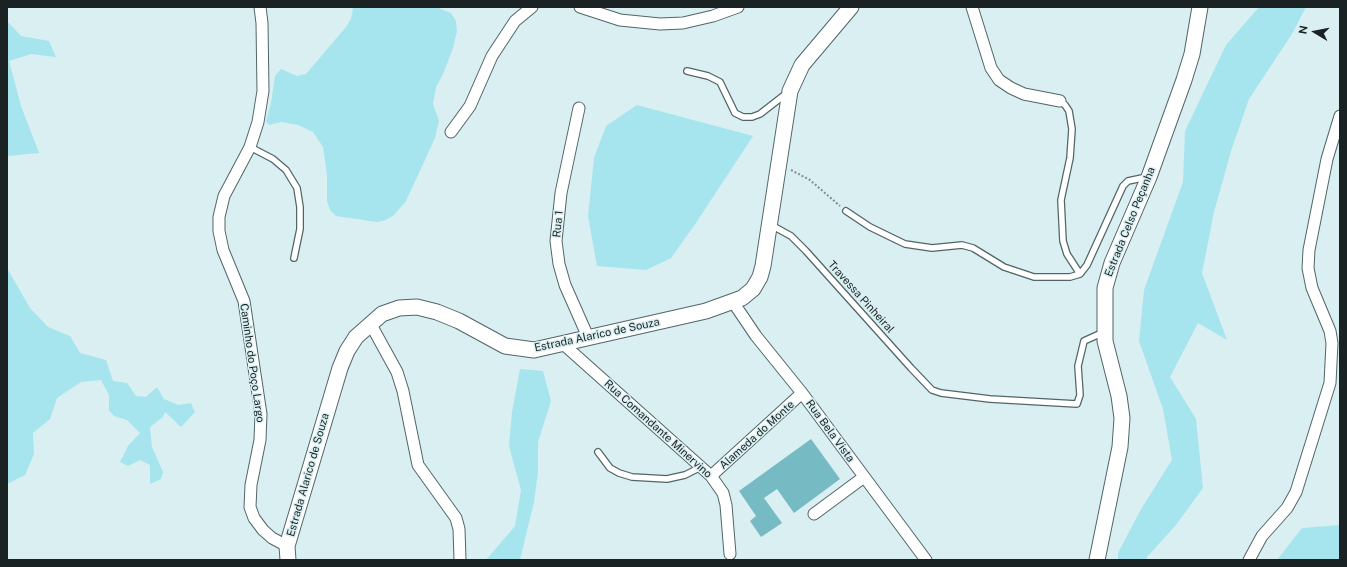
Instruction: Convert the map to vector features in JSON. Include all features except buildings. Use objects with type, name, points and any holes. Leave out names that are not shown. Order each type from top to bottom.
[{"type":"main road","name":"Estrada Alarico de Souza","points":[[288,553],[340,368],[347,351],[356,337],[370,323],[382,314],[399,308],[416,307],[438,312],[459,321],[492,341],[505,346],[534,350],[672,319],[733,302],[742,298],[753,289],[760,277],[790,91],[802,65],[851,7]]},
{"type":"main road","name":"Estrada Celso Peçanha","points":[[1097,560],[1120,447],[1122,418],[1122,409],[1108,355],[1104,332],[1104,302],[1107,276],[1149,177],[1190,61],[1200,7]]},
{"type":"street","name":"Caminho do Poço Largo","points":[[260,7],[263,30],[264,91],[258,122],[250,147],[224,196],[219,217],[219,230],[223,250],[244,301],[261,414],[260,440],[251,485],[250,507],[254,518],[263,530],[288,553]]},
{"type":"street","points":[[451,132],[470,106],[492,56],[515,21],[532,7]]},
{"type":"street","points":[[580,7],[620,20],[660,24],[706,18],[738,7]]},
{"type":"street","points":[[972,7],[991,68],[1000,80],[1010,88],[1024,94],[1060,101]]},
{"type":"street","name":"Rua 1","points":[[578,108],[561,193],[556,241],[558,264],[564,285],[588,337]]},
{"type":"street","points":[[1249,560],[1262,536],[1287,508],[1296,492],[1330,383],[1332,343],[1330,331],[1312,288],[1308,268],[1309,250],[1326,166],[1340,116]]},
{"type":"street","name":"Rua Bela Vista","points":[[733,302],[756,336],[802,394],[926,560]]},
{"type":"street","points":[[370,323],[397,372],[405,398],[418,465],[456,518],[459,529],[460,560]]},
{"type":"street","name":"Rua Comandante Minervino","points":[[562,343],[711,476],[723,493],[726,505],[730,557]]},
{"type":"street","name":"Alameda do Monte","points":[[711,476],[802,394]]},
{"type":"street","points":[[814,514],[864,477]]},
{"type":"lane","points":[[687,71],[708,76],[720,82],[735,113],[743,117],[752,117],[760,114],[790,91]]},
{"type":"lane","points":[[1060,101],[1069,111],[1072,129],[1070,158],[1061,200],[1063,241],[1067,254],[1080,274]]},
{"type":"lane","points":[[250,147],[273,159],[286,170],[297,188],[300,207],[300,229],[294,258]]},
{"type":"lane","points":[[846,211],[870,227],[905,244],[932,248],[962,245],[973,248],[1004,267],[1034,277],[1070,277],[1080,274],[1087,265],[1123,186],[1128,181],[1149,177]]},
{"type":"lane","name":"Travessa Pinheiral","points":[[769,224],[791,236],[806,251],[932,390],[956,396],[1077,404],[1080,395],[1078,366],[1084,341],[1104,332]]},
{"type":"lane","points":[[598,452],[610,468],[619,473],[632,477],[667,479],[685,476],[701,467]]},
{"type":"path","points":[[779,164],[810,180],[846,211]]},
{"type":"shaded area","points":[[353,7],[436,7],[451,13],[456,21],[457,31],[453,48],[443,74],[436,87],[433,104],[439,121],[435,138],[406,201],[394,215],[386,220],[377,222],[336,216],[330,210],[327,201],[327,175],[323,147],[313,132],[298,125],[281,122],[269,125],[266,121],[271,103],[275,76],[281,69],[297,76],[306,74],[346,27],[351,19]]},
{"type":"shaded area","points":[[1259,7],[1306,7],[1292,34],[1249,99],[1231,151],[1214,212],[1202,273],[1227,340],[1198,323],[1170,377],[1196,419],[1203,488],[1176,525],[1147,557],[1147,560],[1118,560],[1118,553],[1140,511],[1172,460],[1163,409],[1139,341],[1144,290],[1183,182],[1185,131],[1226,45]]},
{"type":"shaded area","points":[[7,21],[21,36],[49,41],[56,57],[31,54],[9,61],[21,106],[39,153],[7,156]]},
{"type":"shaded area","points":[[637,105],[753,136],[696,223],[671,258],[646,270],[597,266],[588,216],[594,158],[606,126]]},
{"type":"shaded area","points":[[7,268],[30,308],[48,327],[70,336],[80,353],[106,360],[113,381],[127,383],[136,396],[146,397],[157,387],[164,399],[178,405],[191,403],[195,412],[181,427],[165,412],[163,417],[150,427],[152,447],[163,472],[161,479],[150,484],[150,465],[140,460],[128,466],[120,462],[128,446],[140,433],[127,420],[114,416],[109,410],[109,395],[101,380],[81,382],[57,398],[50,419],[33,433],[34,454],[25,475],[7,484]]},
{"type":"shaded area","points":[[520,369],[543,371],[551,401],[538,442],[538,472],[534,502],[520,560],[486,560],[515,526],[521,490],[509,446],[512,412]]},
{"type":"shaded area","points":[[1340,525],[1340,560],[1277,560],[1302,528]]}]
